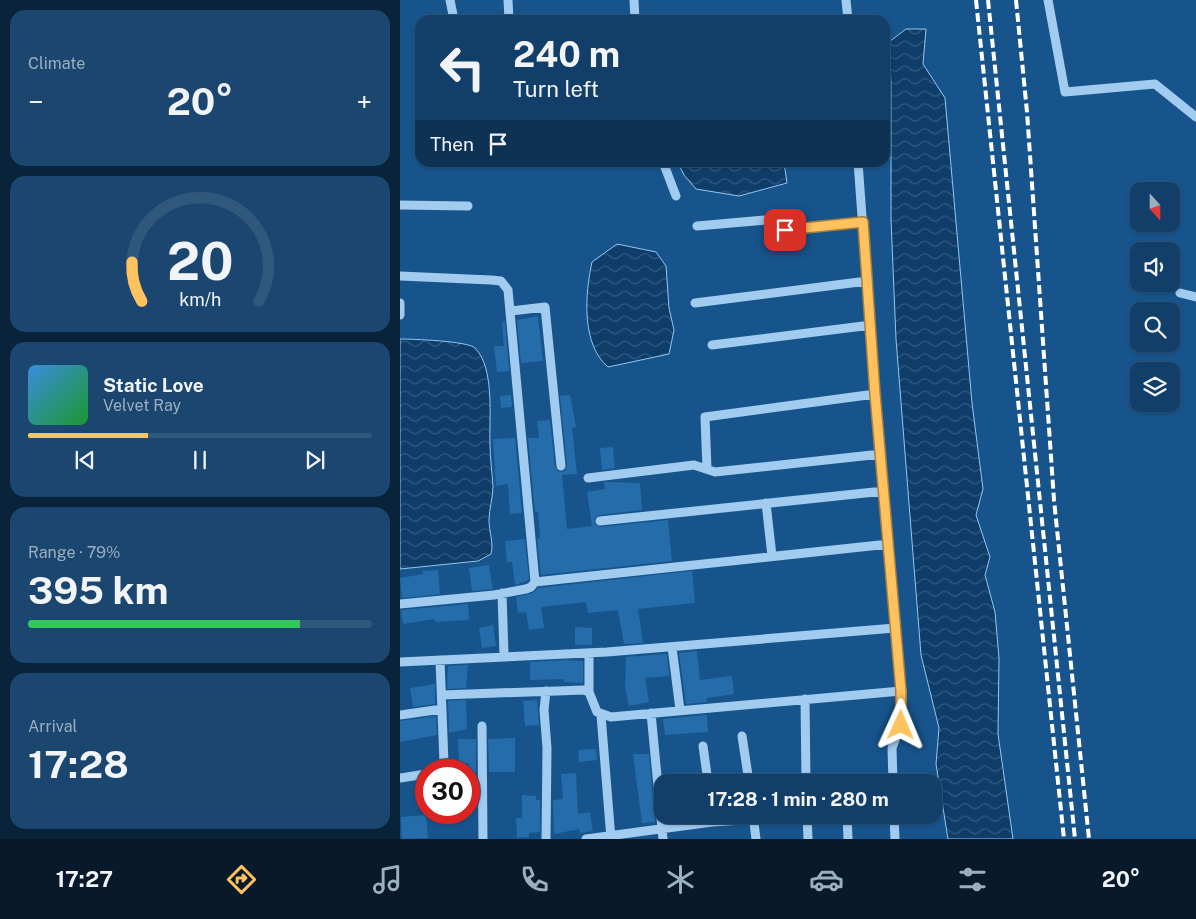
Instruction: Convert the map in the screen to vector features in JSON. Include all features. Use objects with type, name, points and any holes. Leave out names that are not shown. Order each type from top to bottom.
[{"type":"street","points":[[450,0],[453,15]]},
{"type":"street","points":[[508,0],[509,15]]},
{"type":"street","points":[[634,0],[635,15]]},
{"type":"street","points":[[846,0],[848,15]]},
{"type":"street","points":[[1048,0],[1065,92],[1155,84],[1196,117]]},
{"type":"street","points":[[665,167],[676,196]]},
{"type":"street","points":[[858,167],[875,394],[901,691],[902,722],[892,748],[893,774]]},
{"type":"street","points":[[400,205],[468,206]]},
{"type":"street","points":[[697,226],[777,219],[785,230],[863,222]]},
{"type":"street","points":[[400,276],[501,281],[508,290],[535,582],[531,587],[502,594],[400,604]]},
{"type":"street","points":[[695,303],[867,281]]},
{"type":"street","points":[[1180,293],[1196,297]]},
{"type":"street","points":[[400,303],[400,315]]},
{"type":"street","points":[[511,311],[545,307],[561,466]]},
{"type":"street","points":[[712,345],[871,325]]},
{"type":"street","points":[[707,469],[705,417],[875,394]]},
{"type":"street","points":[[588,478],[694,465],[715,472],[881,454]]},
{"type":"street","points":[[600,521],[884,491]]},
{"type":"street","points":[[766,503],[772,556]]},
{"type":"street","points":[[535,582],[889,544]]},
{"type":"street","points":[[502,594],[504,655]]},
{"type":"street","points":[[400,662],[504,655],[589,653],[895,628]]},
{"type":"street","points":[[672,647],[680,710]]},
{"type":"street","points":[[589,653],[589,692],[594,708],[601,716],[611,837]]},
{"type":"street","points":[[440,660],[444,759]]},
{"type":"street","points":[[442,695],[584,690],[589,692]]},
{"type":"street","points":[[546,691],[544,710],[547,748],[546,839]]},
{"type":"street","points":[[601,716],[611,717],[901,691]]},
{"type":"street","points":[[805,699],[806,774]]},
{"type":"street","points":[[400,715],[442,709]]},
{"type":"street","points":[[651,713],[663,839]]},
{"type":"street","points":[[482,726],[483,839]]},
{"type":"street","points":[[742,736],[748,774]]},
{"type":"street","points":[[704,746],[707,774]]},
{"type":"street","points":[[400,778],[415,776]]},
{"type":"street","points":[[586,839],[611,837],[687,824]]},
{"type":"street","points":[[754,824],[756,839]]},
{"type":"street","points":[[808,824],[808,839]]},
{"type":"street","points":[[847,824],[848,839]]},
{"type":"street","points":[[894,824],[895,839]]},
{"type":"water","points":[[906,29],[926,29],[923,64],[945,98],[972,403],[983,489],[976,515],[990,557],[985,575],[995,612],[999,658],[998,734],[1013,839],[948,839],[942,802],[942,774],[938,774],[936,764],[939,728],[921,655],[896,339],[891,219],[890,41]]},
{"type":"water","points":[[680,167],[785,167],[787,183],[739,196],[696,189]]},
{"type":"water","points":[[617,244],[656,252],[666,266],[669,308],[674,330],[669,354],[608,367],[599,357],[589,332],[587,318],[588,289],[592,262]]},
{"type":"water","points":[[400,339],[439,341],[470,346],[475,348],[486,368],[490,394],[490,449],[493,486],[489,520],[492,546],[491,554],[478,561],[400,569]]},
{"type":"building","points":[[538,316],[543,361],[521,363],[517,320]]},
{"type":"building","points":[[505,321],[509,371],[497,372],[494,346],[504,346],[502,322]]},
{"type":"building","points":[[511,395],[512,407],[501,408],[500,396]]},
{"type":"building","points":[[570,395],[576,427],[572,428],[577,474],[562,475],[567,529],[592,526],[587,492],[605,489],[604,482],[640,483],[642,510],[599,515],[594,519],[595,524],[601,527],[668,520],[672,561],[541,575],[537,539],[540,538],[538,512],[535,512],[528,438],[539,438],[537,421],[550,420],[555,467],[559,472],[565,471],[567,465],[560,396]]},
{"type":"building","points":[[515,438],[522,513],[510,514],[508,484],[496,486],[493,439]]},
{"type":"building","points":[[613,447],[615,468],[602,470],[600,448]]},
{"type":"building","points":[[525,539],[529,580],[515,585],[512,562],[507,562],[505,541]]},
{"type":"building","points":[[489,565],[493,589],[472,591],[469,568]]},
{"type":"building","points":[[438,570],[440,594],[402,598],[400,578],[423,574],[422,571]]},
{"type":"building","points":[[692,571],[695,603],[638,609],[643,643],[624,644],[618,610],[588,613],[586,602],[541,607],[544,628],[529,630],[526,612],[518,613],[516,597],[533,593],[538,588]]},
{"type":"building","points":[[468,604],[469,620],[435,622],[435,619],[403,624],[401,610]]},
{"type":"building","points":[[493,625],[496,646],[482,648],[479,628]]},
{"type":"building","points":[[575,627],[592,628],[592,645],[575,645]]},
{"type":"building","points":[[697,651],[700,680],[732,676],[734,694],[707,698],[706,702],[686,704],[679,653]]},
{"type":"building","points":[[667,654],[669,676],[645,678],[649,702],[629,706],[625,687],[626,657]]},
{"type":"building","points":[[583,661],[583,683],[564,682],[564,679],[530,680],[530,662]]},
{"type":"building","points":[[468,665],[466,688],[447,689],[448,666]]},
{"type":"building","points":[[435,684],[435,704],[413,707],[410,688]]},
{"type":"building","points":[[466,700],[467,729],[449,733],[448,701]]},
{"type":"building","points":[[537,700],[539,725],[525,726],[523,701]]},
{"type":"building","points":[[707,715],[708,732],[665,735],[663,719]]},
{"type":"building","points":[[436,716],[437,735],[400,742],[400,721]]},
{"type":"building","points":[[515,738],[515,772],[489,772],[488,739]]},
{"type":"building","points":[[458,739],[476,739],[476,759],[459,759]]},
{"type":"building","points":[[596,749],[597,760],[579,762],[578,750]]},
{"type":"building","points":[[633,754],[649,754],[654,822],[642,823]]},
{"type":"building","points":[[576,773],[578,814],[590,812],[593,831],[580,833],[579,829],[554,834],[553,800],[563,799],[561,774]]},
{"type":"building","points":[[522,795],[536,796],[536,800],[540,800],[540,832],[529,833],[529,837],[517,838],[516,818],[522,818]]},
{"type":"building","points":[[415,816],[415,824],[427,824],[428,838],[402,839],[401,817]]},
{"type":"railway","points":[[976,0],[1064,839]]},
{"type":"railway","points":[[988,0],[1075,839]]},
{"type":"railway","points":[[1016,0],[1027,112],[1054,500],[1089,839]]},
{"type":"route","points":[[785,230],[863,222],[875,394],[901,691],[901,725]]}]
